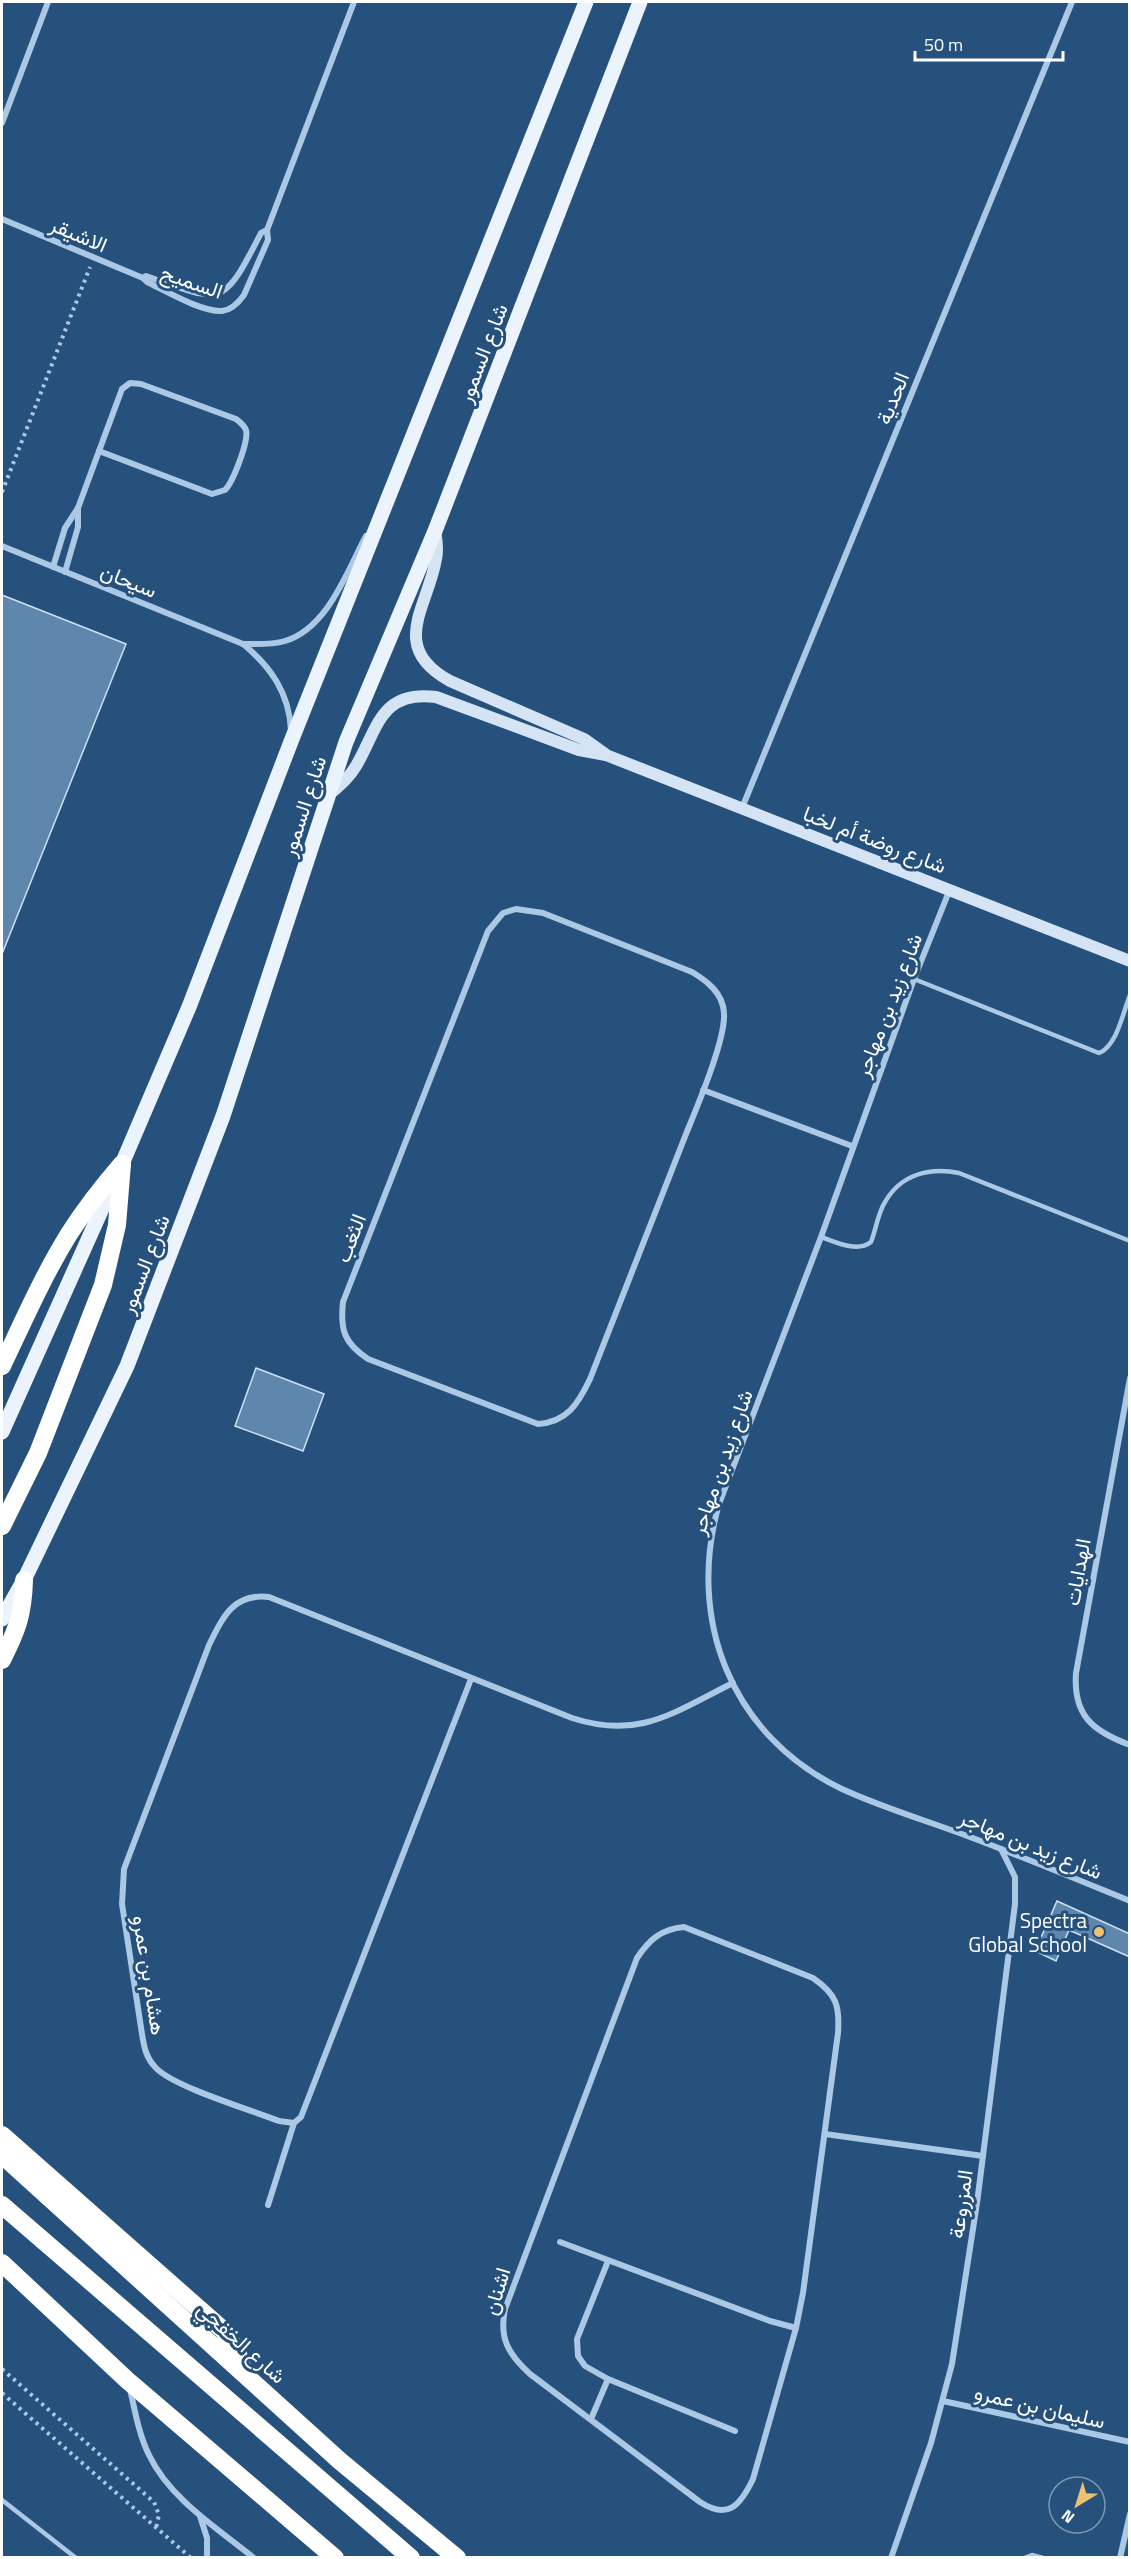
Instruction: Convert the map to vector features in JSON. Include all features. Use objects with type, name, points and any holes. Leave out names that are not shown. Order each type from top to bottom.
[{"type":"highway","points":[[2,1366],[47,1272],[69,1234],[94,1197],[122,1164]]},
{"type":"highway","points":[[2,1526],[38,1453],[103,1285],[117,1225],[122,1164]]},
{"type":"highway","points":[[2,1660],[15,1634],[24,1608],[24,1580]]},
{"type":"highway","points":[[2,2135],[223,2330],[237,2351],[245,2374]]},
{"type":"highway","name":"شارع الخفجي","points":[[2,2155],[340,2461],[457,2558]]},
{"type":"highway","points":[[2,2205],[411,2558]]},
{"type":"highway","points":[[2,2263],[127,2380],[335,2558]]},
{"type":"main road","name":"شارع السمور","points":[[2,1432],[122,1164],[189,1007],[292,740],[586,2]]},
{"type":"main road","name":"شارع السمور","points":[[2,1619],[24,1580],[127,1366],[223,1116],[346,742],[435,531],[640,2]]},
{"type":"street","points":[[2,123],[48,2]]},
{"type":"street","name":"السميح","points":[[143,278],[147,282],[204,307],[224,311],[239,302],[250,285],[268,240],[267,230],[354,2]]},
{"type":"street","name":"الحدية","points":[[742,808],[1072,2]]},
{"type":"street","name":"الاشيقر","points":[[2,219],[143,278]]},
{"type":"street","name":"السميح","points":[[143,278],[146,276],[202,295],[223,292],[237,278],[261,233],[267,230]]},
{"type":"street","points":[[53,567],[65,528],[78,508],[99,451],[122,389],[130,383],[141,384],[236,418],[246,430],[246,437],[232,480],[225,490],[212,494],[99,451]]},
{"type":"street","name":"سيحان","points":[[243,644],[273,644],[288,640],[307,629],[319,618],[333,598],[397,477]]},
{"type":"street","points":[[65,572],[78,527],[78,508]]},
{"type":"street","name":"شارع روضة أم لخبا","points":[[435,531],[436,560],[417,617],[416,628],[420,650],[425,660],[440,676],[584,739],[606,755]]},
{"type":"street","name":"سيحان","points":[[2,546],[243,644],[272,672],[284,693],[290,716],[292,740]]},
{"type":"street","name":"شارع روضة أم لخبا","points":[[327,796],[352,773],[382,714],[390,706],[412,697],[435,697],[579,750],[606,755],[1130,961]]},
{"type":"street","name":"شارع زيد بن مهاجر","points":[[951,889],[914,979],[821,1237],[719,1504],[713,1526],[707,1572],[709,1606],[716,1640],[733,1683],[746,1704],[775,1741],[811,1770],[843,1789],[1130,1901]]},
{"type":"street","name":"الثغب","points":[[516,909],[543,913],[692,972],[710,985],[723,1005],[724,1015],[703,1090],[590,1379],[575,1407],[563,1418],[544,1424],[526,1421],[368,1359],[353,1349],[346,1340],[342,1314],[343,1302],[488,931],[503,913],[516,909]]},
{"type":"street","points":[[703,1090],[852,1146]]},
{"type":"street","name":"الهدايات","points":[[1130,1378],[1074,1690],[1078,1705],[1091,1725],[1130,1745]]},
{"type":"street","name":"هشام بن عمرو","points":[[294,2123],[279,2121],[172,2079],[156,2068],[144,2049],[122,1904],[124,1869],[209,1645],[224,1617],[238,1602],[247,1597],[269,1597],[573,1718],[610,1728],[645,1724],[733,1683]]},
{"type":"street","points":[[268,2205],[294,2123],[306,2108],[471,1678]]},
{"type":"street","name":"المزروعة","points":[[891,2558],[944,2401],[955,2343],[983,2156],[1015,1897],[1015,1877],[1001,1849]]},
{"type":"street","name":"اشنان","points":[[684,1927],[798,1970],[829,1990],[837,2007],[838,2025],[825,2134],[808,2263],[796,2328],[753,2480],[740,2501],[725,2511],[710,2509],[700,2502],[521,2366],[506,2342],[502,2322],[505,2309],[633,1969],[648,1942],[664,1931],[684,1927]]},
{"type":"street","points":[[825,2134],[983,2156]]},
{"type":"street","points":[[560,2242],[770,2321],[796,2328]]},
{"type":"street","points":[[608,2261],[576,2346],[578,2356],[585,2366],[608,2379],[735,2432]]},
{"type":"street","points":[[591,2419],[608,2379]]},
{"type":"street","points":[[127,2380],[142,2439],[149,2456],[170,2486],[198,2513],[254,2558]]},
{"type":"street","name":"سليمان بن عمرو","points":[[944,2401],[1130,2442]]},
{"type":"street","points":[[198,2513],[207,2538],[207,2558]]},
{"type":"street","points":[[1120,2558],[1130,2514]]},
{"type":"lane","points":[[914,979],[1099,1053],[1112,1041],[1130,995]]},
{"type":"lane","points":[[821,1237],[848,1246],[867,1246],[871,1242],[884,1203],[901,1182],[918,1173],[945,1170],[959,1173],[1130,1241]]},
{"type":"lane","points":[[2,2500],[76,2558]]},
{"type":"lane","points":[[1024,2558],[1032,2555],[1043,2558]]},
{"type":"path","points":[[2,492],[94,258]]},
{"type":"path","points":[[2,2369],[153,2502],[159,2515],[156,2528]]},
{"type":"path","points":[[2,2392],[191,2558]]},
{"type":"building","points":[[2,595],[126,644],[2,954]]},
{"type":"building","points":[[256,1368],[324,1394],[303,1451],[235,1426]]},
{"type":"building","name":"Spectra Global School","points":[[1057,1901],[1130,1934],[1130,1957],[1069,1930],[1056,1961],[1035,1951]]},
{"type":"place","name":"Spectra Global School","points":[[1099,1932]]}]
